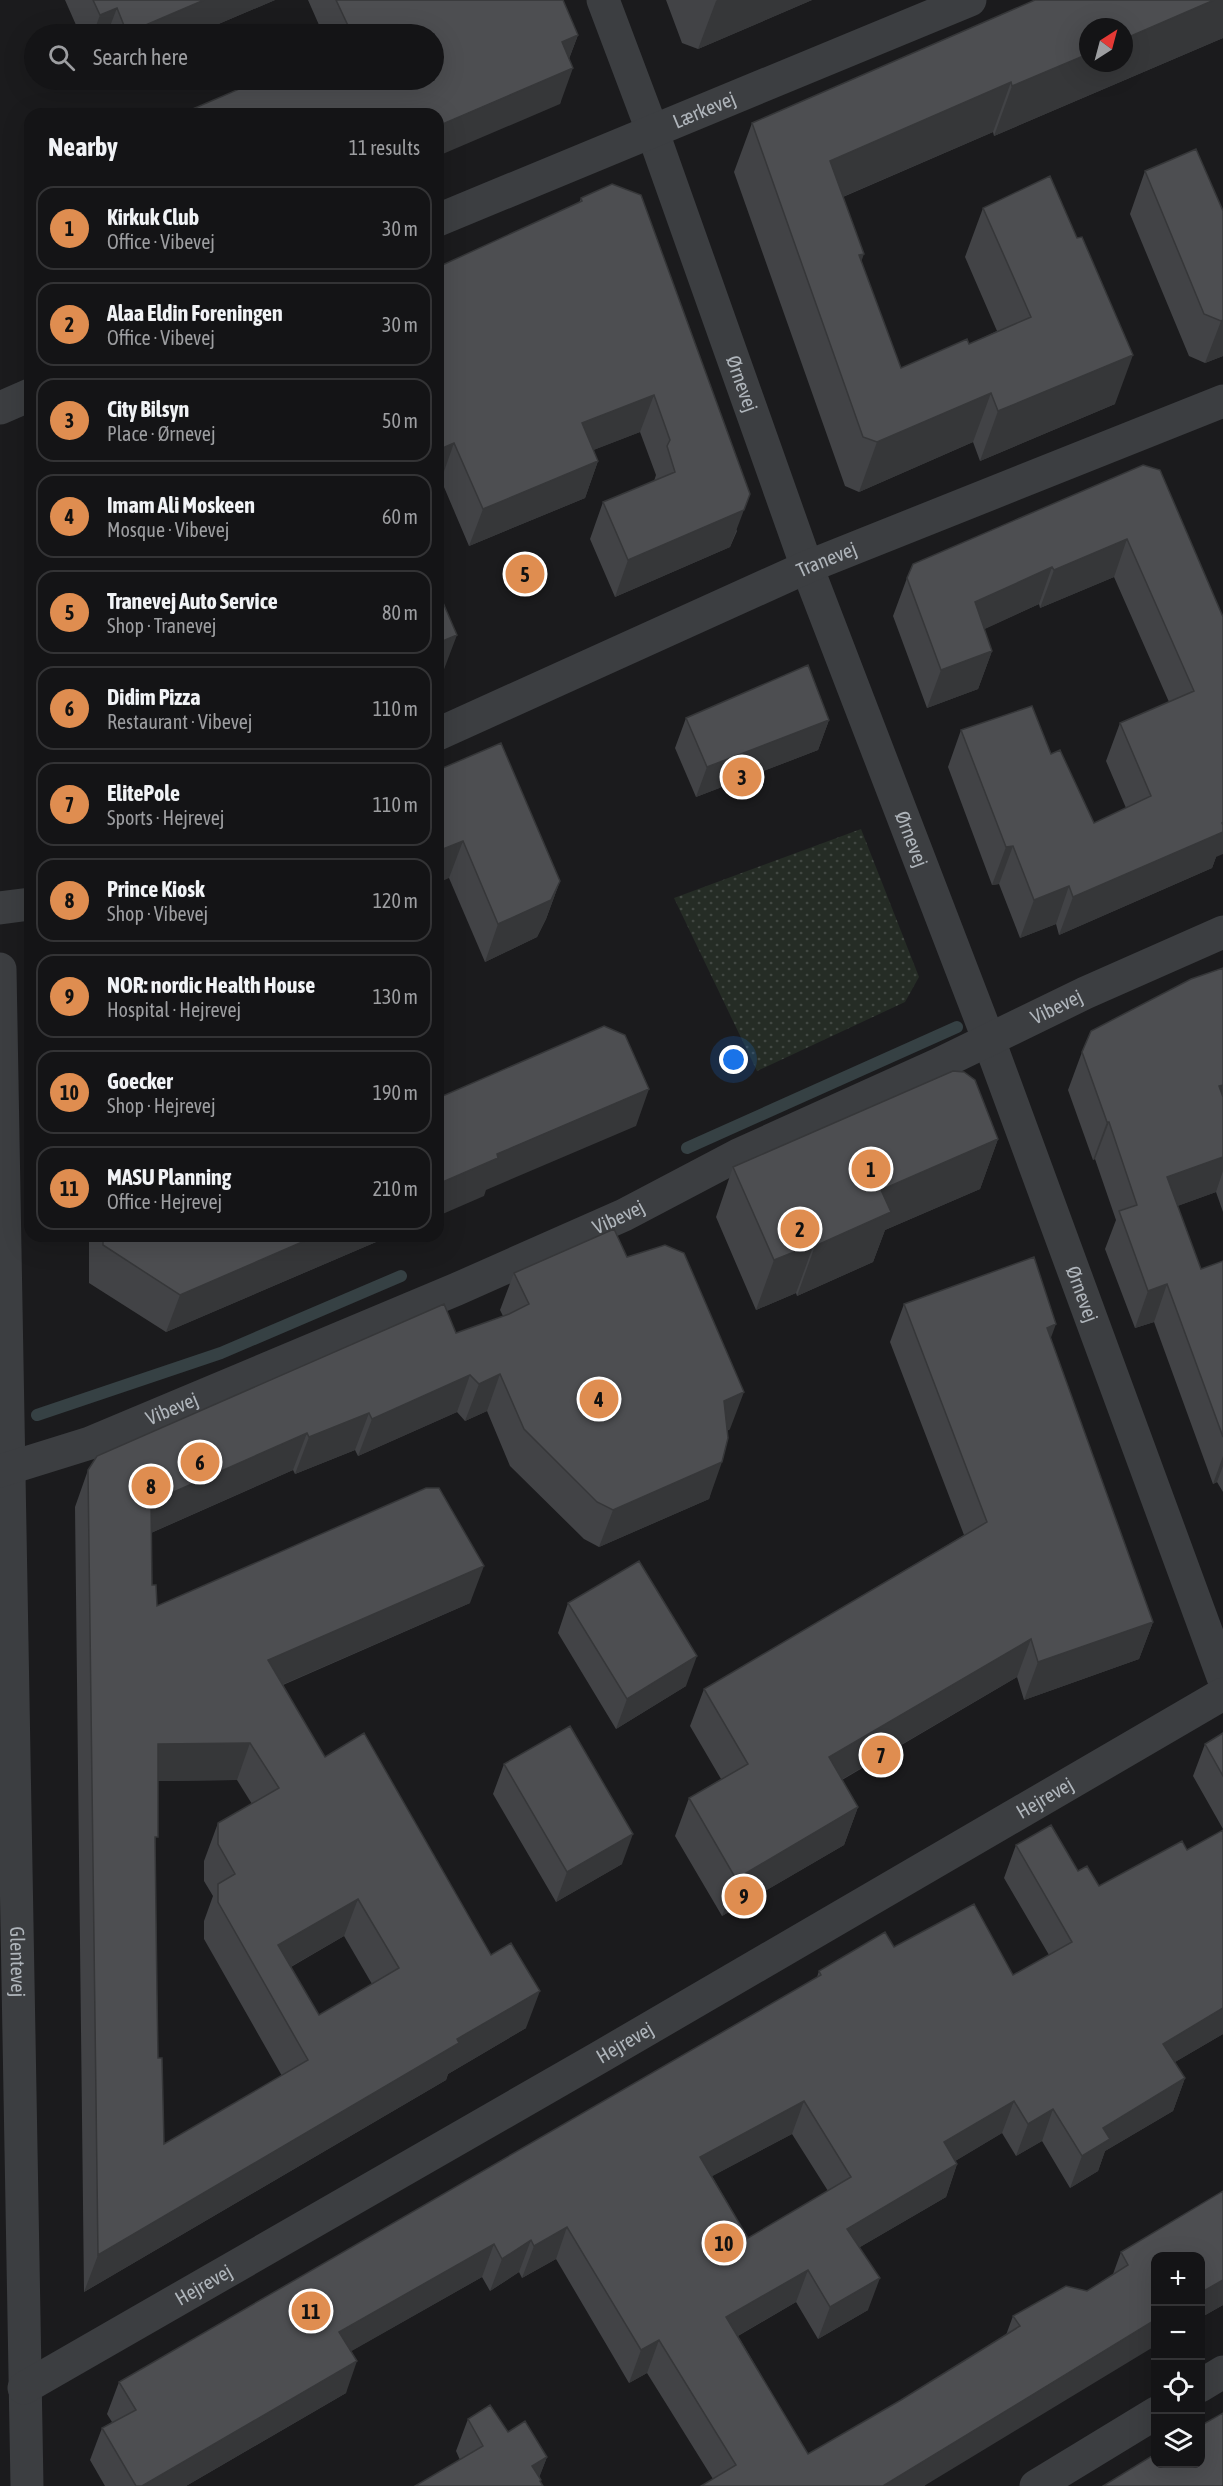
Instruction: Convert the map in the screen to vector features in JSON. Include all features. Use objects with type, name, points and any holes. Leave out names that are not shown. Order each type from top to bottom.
[{"type":"street","name":"Ørnevej","points":[[603,0],[652,130],[807,567],[988,1038],[1223,1677]]},
{"type":"street","name":"Lærkevej","points":[[444,217],[970,0]]},
{"type":"street","points":[[0,408],[24,398]]},
{"type":"street","name":"Tranevej","points":[[444,731],[807,567],[1223,401]]},
{"type":"street","points":[[0,909],[24,905]]},
{"type":"street","name":"Vibevej","points":[[5,1469],[90,1443],[457,1289],[624,1215],[738,1155],[937,1065],[988,1038],[1223,932]]},
{"type":"street","name":"Glentevej","points":[[0,969],[5,1469],[27,2486]]},
{"type":"street","name":"Hejrevej","points":[[24,2388],[600,2057],[1223,1694]]},
{"type":"street","points":[[1205,2383],[1223,2372]]},
{"type":"street","points":[[1036,2486],[1153,2414]]},
{"type":"shaded area","points":[[861,829],[919,977],[905,1002],[757,1071],[674,898]]},
{"type":"building","points":[[93,0],[204,0],[148,24],[123,24],[117,8],[100,15]]},
{"type":"building","points":[[336,0],[563,0],[578,35],[562,42],[573,68],[444,123],[444,108],[195,108],[237,90],[444,90],[444,24],[347,24]]},
{"type":"building","points":[[1035,0],[1214,0],[1133,35],[1133,18],[1079,18],[1079,58],[1012,86],[1011,82],[830,161],[864,254],[859,255],[901,368],[967,339],[969,344],[1031,317],[983,208],[1050,176],[1077,238],[1082,237],[1133,355],[998,411],[991,393],[877,442],[863,437],[752,123]]},
{"type":"building","points":[[1196,149],[1223,211],[1223,320],[1221,321],[1204,314],[1145,171]]},
{"type":"building","points":[[612,184],[641,195],[750,494],[744,510],[628,560],[603,502],[675,472],[667,446],[670,440],[654,395],[582,423],[598,461],[483,509],[454,443],[444,447],[444,264],[582,201],[581,198]]},
{"type":"building","points":[[1143,465],[1160,470],[1223,617],[1223,832],[1073,897],[1069,886],[1034,900],[1013,846],[1006,847],[961,730],[1032,706],[1051,754],[1060,750],[1094,823],[1151,796],[1120,723],[1194,691],[1127,539],[1054,570],[1052,567],[975,602],[992,651],[941,670],[907,578],[913,564]]},
{"type":"building","points":[[444,605],[457,635],[444,640]]},
{"type":"building","points":[[808,665],[829,720],[707,767],[686,718]]},
{"type":"building","points":[[501,743],[560,881],[551,900],[498,924],[463,841],[444,849],[444,767]]},
{"type":"building","points":[[1223,968],[1223,1085],[1219,1086],[1223,1097],[1223,1157],[1167,1177],[1201,1269],[1223,1261],[1223,1437],[1167,1284],[1148,1291],[1119,1211],[1137,1205],[1082,1052],[1091,1031],[1191,979]]},
{"type":"building","points":[[604,1026],[625,1035],[649,1089],[497,1154],[498,1158],[444,1181],[444,1095]]},
{"type":"building","points":[[953,1071],[964,1072],[975,1080],[998,1139],[881,1190],[891,1212],[815,1246],[814,1244],[774,1260],[733,1167]]},
{"type":"building","points":[[614,1229],[627,1257],[665,1245],[684,1253],[744,1392],[724,1401],[728,1438],[722,1462],[613,1510],[597,1502],[524,1429],[500,1374],[479,1384],[470,1375],[372,1419],[369,1413],[309,1437],[307,1433],[151,1502],[152,1585],[156,1585],[157,1606],[426,1488],[439,1488],[484,1566],[268,1660],[325,1757],[364,1733],[491,1955],[511,1943],[540,1991],[457,2039],[459,2043],[98,2255],[88,1470],[97,1456],[444,1304],[456,1333],[509,1314],[529,1304],[514,1273]],"holes":[[[250,1743],[279,1788],[218,1823],[218,1844],[235,1874],[218,1884],[218,1902],[308,2060],[164,2144],[162,2058],[158,2058],[157,1995],[155,1837],[158,1837],[158,1744]],[[358,1899],[399,1968],[319,2015],[278,1945]]]},
{"type":"building","points":[[103,1242],[302,1242],[180,1295],[103,1245]]},
{"type":"building","points":[[1034,1257],[1056,1324],[1047,1328],[1153,1622],[1038,1662],[1031,1639],[829,1757],[858,1807],[736,1879],[689,1798],[748,1764],[704,1689],[987,1522],[904,1304]]},
{"type":"building","points":[[639,1561],[697,1656],[627,1699],[568,1603]]},
{"type":"building","points":[[570,1726],[633,1834],[567,1872],[504,1764]]},
{"type":"building","points":[[1223,1733],[1223,1776],[1205,1744]]},
{"type":"building","points":[[1051,1825],[1078,1871],[1087,1866],[1099,1886],[1182,1841],[1187,1850],[1223,1830],[1223,2008],[1163,2044],[1185,2078],[1103,2128],[1110,2139],[1082,2156],[1053,2109],[1028,2124],[1014,2101],[944,2142],[957,2164],[847,2229],[880,2278],[830,2307],[808,2270],[726,2317],[808,2454],[901,2400],[1020,2326],[1013,2316],[1066,2286],[1087,2291],[1128,2265],[1121,2252],[1223,2191],[1223,2280],[1205,2290],[1205,2252],[1151,2252],[1151,2322],[883,2486],[701,2486],[736,2465],[659,2340],[641,2350],[567,2227],[534,2246],[531,2240],[502,2259],[494,2244],[339,2332],[357,2361],[142,2486],[136,2486],[102,2428],[136,2410],[119,2382],[821,1975],[819,1971],[885,1932],[894,1947],[974,1904],[1013,1975],[1072,1942],[1016,1845]],"holes":[[[804,2101],[851,2177],[748,2238],[700,2157]]]},
{"type":"building","points":[[490,2405],[508,2432],[525,2421],[547,2457],[532,2466],[543,2486],[415,2486],[483,2446],[468,2419]]},
{"type":"building","points":[[1223,2413],[1223,2486],[1103,2486],[1151,2456],[1151,2468],[1205,2468],[1205,2423]]},
{"type":"waterway","points":[[687,1148],[957,1027]]},
{"type":"waterway","points":[[37,1415],[221,1353],[401,1276]]},
{"type":"place","name":"Tranevej Auto Service","points":[[525,574]]},
{"type":"place","name":"City Bilsyn","points":[[742,777]]},
{"type":"place","name":"Kirkuk Club","points":[[871,1169]]},
{"type":"place","name":"Alaa Eldin Foreningen","points":[[800,1229]]},
{"type":"place","name":"Imam Ali Moskeen","points":[[599,1399]]},
{"type":"place","name":"Didim Pizza","points":[[200,1462]]},
{"type":"place","name":"Prince Kiosk","points":[[151,1486]]},
{"type":"place","name":"ElitePole","points":[[881,1755]]},
{"type":"place","name":"NOR: nordic Health House","points":[[744,1896]]},
{"type":"place","name":"Goecker","points":[[724,2243]]},
{"type":"place","name":"MASU Planning","points":[[311,2311]]}]
